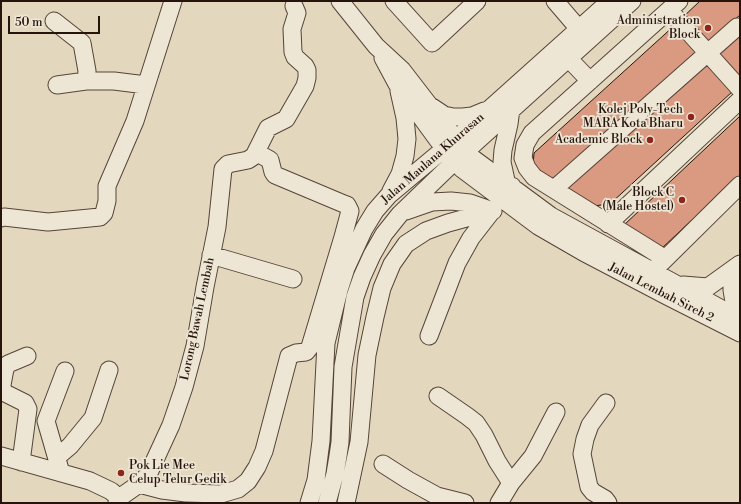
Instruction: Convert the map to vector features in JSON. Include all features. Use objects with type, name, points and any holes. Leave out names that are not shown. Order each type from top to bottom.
[{"type":"street","points":[[1,218],[4,217],[48,222],[100,217],[104,213],[107,201],[107,186],[134,120],[173,1]]},
{"type":"street","points":[[340,1],[376,46],[402,70],[426,102],[455,150],[462,169],[538,226]]},
{"type":"street","points":[[394,1],[432,42],[477,1]]},
{"type":"street","points":[[555,1],[582,26]]},
{"type":"street","points":[[566,1],[582,26]]},
{"type":"street","name":"Jalan Maulana Khurasan","points":[[327,503],[338,456],[343,367],[355,297],[372,255],[384,234],[400,214],[491,108],[610,1]]},
{"type":"street","name":"Jalan Maulana Khurasan","points":[[309,503],[319,464],[324,360],[330,323],[339,290],[355,246],[364,228],[375,211],[389,195],[511,110],[632,1]]},
{"type":"street","points":[[664,258],[534,177],[527,168],[523,158],[525,146],[532,133],[674,5],[708,54],[740,89]]},
{"type":"street","points":[[139,484],[162,490],[186,493],[221,494],[238,489],[248,481],[257,467],[264,451],[289,356],[296,353],[306,352],[310,347],[350,211],[347,205],[275,175],[270,160],[256,152],[268,128],[273,124],[281,123],[288,117],[307,78],[308,74],[305,66],[296,60],[293,54],[292,29],[297,12],[294,6]]},
{"type":"street","points":[[54,21],[82,43],[87,71],[86,81]]},
{"type":"street","points":[[554,189],[737,27]]},
{"type":"street","points":[[376,46],[397,84],[455,150],[471,157],[552,216],[740,319]]},
{"type":"street","points":[[568,58],[590,81]]},
{"type":"street","points":[[57,85],[86,81],[114,81],[146,85]]},
{"type":"street","points":[[389,195],[400,174],[405,156],[405,118],[397,84]]},
{"type":"street","points":[[608,224],[740,100]]},
{"type":"street","points":[[426,102],[444,115],[453,117],[472,116],[491,108]]},
{"type":"street","points":[[507,184],[502,162],[511,110]]},
{"type":"street","name":"Lorong Bawah Lembah","points":[[118,501],[148,475],[171,425],[184,387],[195,346],[217,227],[223,169],[228,164],[251,159],[256,152]]},
{"type":"street","points":[[507,184],[572,200]]},
{"type":"street","points":[[653,272],[664,258],[740,185]]},
{"type":"street","points":[[400,214],[432,202],[451,201],[470,204],[538,226]]},
{"type":"street","points":[[346,503],[359,442],[367,356],[382,288],[392,264],[406,244],[426,231],[448,223],[492,211]]},
{"type":"street","points":[[429,336],[457,263],[471,238],[492,211]]},
{"type":"street","name":"Jalan Lembah Sireh 2","points":[[538,226],[583,252],[740,333]]},
{"type":"street","points":[[211,255],[293,279]]},
{"type":"street","points":[[676,285],[700,287],[708,286],[737,267]]},
{"type":"street","points":[[737,267],[732,282],[732,290],[734,302],[740,313]]},
{"type":"street","points":[[21,462],[28,409],[26,403],[5,394],[2,385],[6,366],[11,362],[27,356]]},
{"type":"street","points":[[57,457],[70,446],[93,418],[109,370]]},
{"type":"street","points":[[61,473],[46,421],[65,371]]},
{"type":"street","points":[[438,396],[476,424],[484,435],[497,461],[511,483]]},
{"type":"street","points":[[606,403],[590,425],[582,454],[589,487],[593,492],[605,499],[608,503]]},
{"type":"street","points":[[499,503],[511,483],[533,456],[556,412]]},
{"type":"street","points":[[1,456],[90,481],[111,491],[118,501]]},
{"type":"street","points":[[383,464],[437,496],[465,503]]},
{"type":"building","name":"Administration Block","points":[[700,1],[740,1],[740,15],[706,45],[682,18]]},
{"type":"building","points":[[675,25],[699,52],[552,181],[533,166],[534,153]]},
{"type":"building","points":[[740,32],[740,82],[715,55]]},
{"type":"building","name":"Academic Block","points":[[707,62],[733,91],[610,204],[593,206],[566,189]]},
{"type":"building","name":"Block C (Male Hostel)","points":[[740,116],[740,175],[661,249],[624,225]]},
{"type":"place","name":"Administration Block","points":[[708,28]]},
{"type":"place","name":"Kolej Poly-Tech MARA Kota Bharu","points":[[691,117]]},
{"type":"place","name":"Academic Block","points":[[650,140]]},
{"type":"place","name":"Block C (Male Hostel)","points":[[682,200]]},
{"type":"place","name":"Pok Lie Mee Celup Telur Gedik","points":[[121,473]]}]
